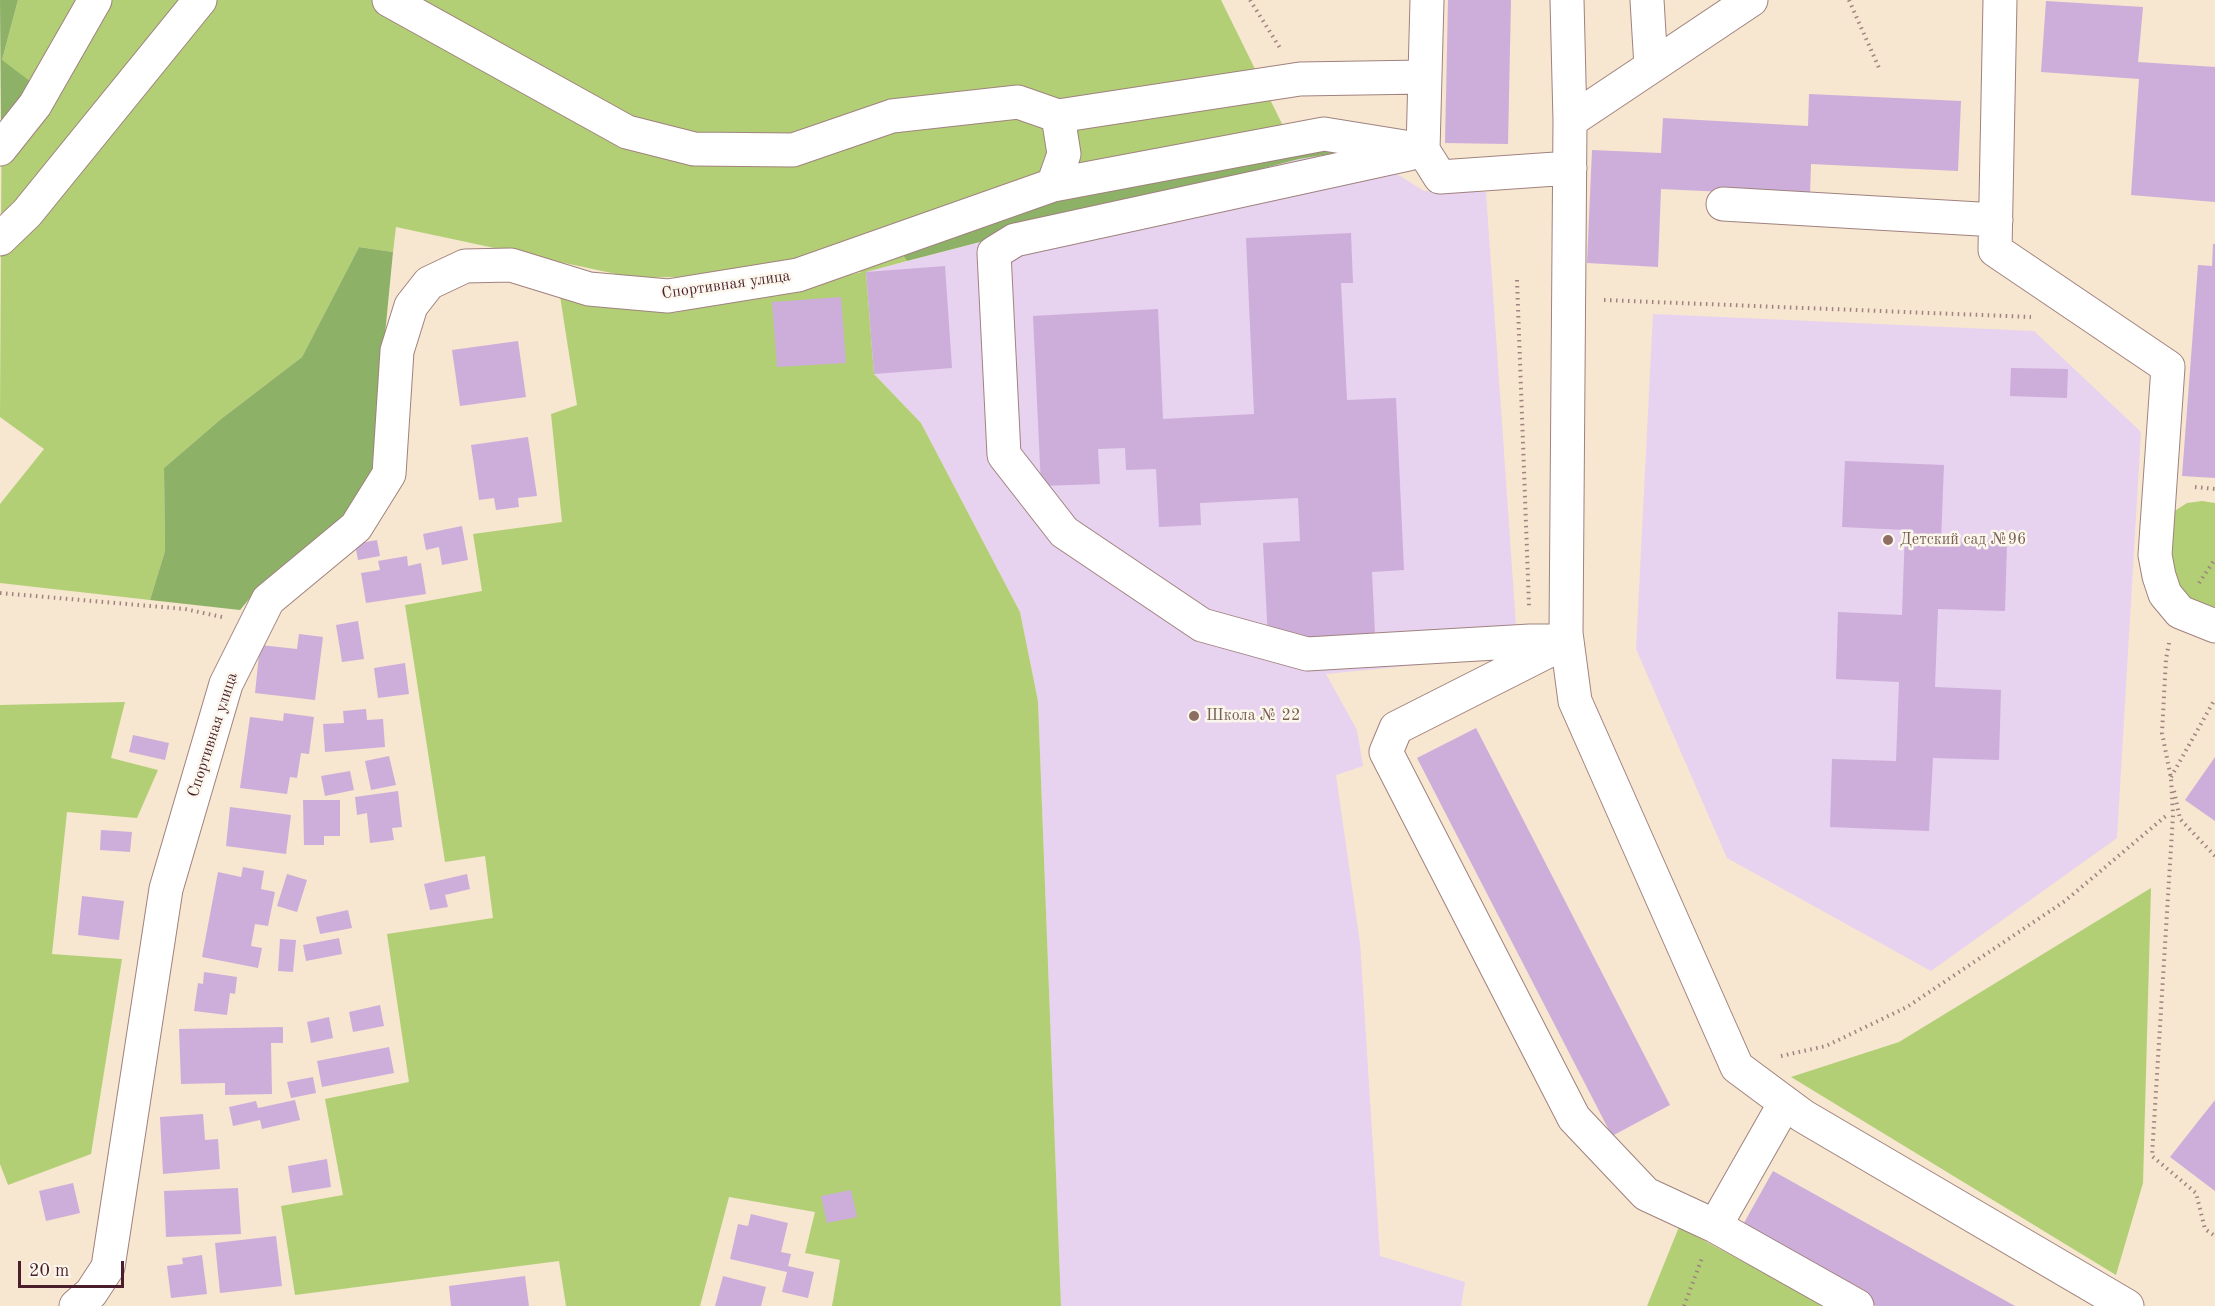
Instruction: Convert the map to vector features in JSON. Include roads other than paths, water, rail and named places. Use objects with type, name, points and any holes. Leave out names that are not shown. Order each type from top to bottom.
[{"type":"street","points":[[0,149],[35,105],[95,0]]},
{"type":"street","points":[[0,239],[27,213],[200,0]]},
{"type":"street","points":[[389,0],[627,132],[694,149],[793,150],[892,116],[1018,102],[1058,116],[1300,79],[1423,77]]},
{"type":"street","points":[[1427,0],[1423,77],[1423,150],[1440,177],[1569,168]]},
{"type":"street","points":[[1567,0],[1570,121],[1567,298],[1567,641],[1575,701],[1737,1066],[1813,1122],[2127,1306]]},
{"type":"street","points":[[1647,0],[1651,68]]},
{"type":"street","points":[[1570,121],[1751,0]]},
{"type":"street","points":[[2000,0],[1995,250],[2168,367],[2155,555],[2165,594],[2180,612],[2215,626]]},
{"type":"street","points":[[1053,185],[1064,154],[1058,116]]},
{"type":"street","name":"Спортивная улица","points":[[76,1306],[91,1293],[108,1267],[166,889],[226,684],[268,600],[357,527],[389,474],[397,351],[411,306],[429,283],[465,266],[511,265],[589,289],[668,296],[798,275],[1053,185],[1324,134],[1423,150]]},
{"type":"street","points":[[1423,150],[1015,240],[994,253],[1004,455],[1064,532],[1202,625],[1307,654],[1530,641],[1567,641]]},
{"type":"street","points":[[1723,204],[1996,220]]},
{"type":"street","points":[[1567,641],[1395,728],[1386,752],[1574,1118],[1646,1194],[1714,1226],[1857,1306]]},
{"type":"street","points":[[1714,1226],[1785,1103]]},
{"type":"street","points":[[108,1267],[110,1306]]},
{"type":"place","name":"Детский сад №96","points":[[1888,540]]},
{"type":"place","name":"Школа № 22","points":[[1194,716]]}]
